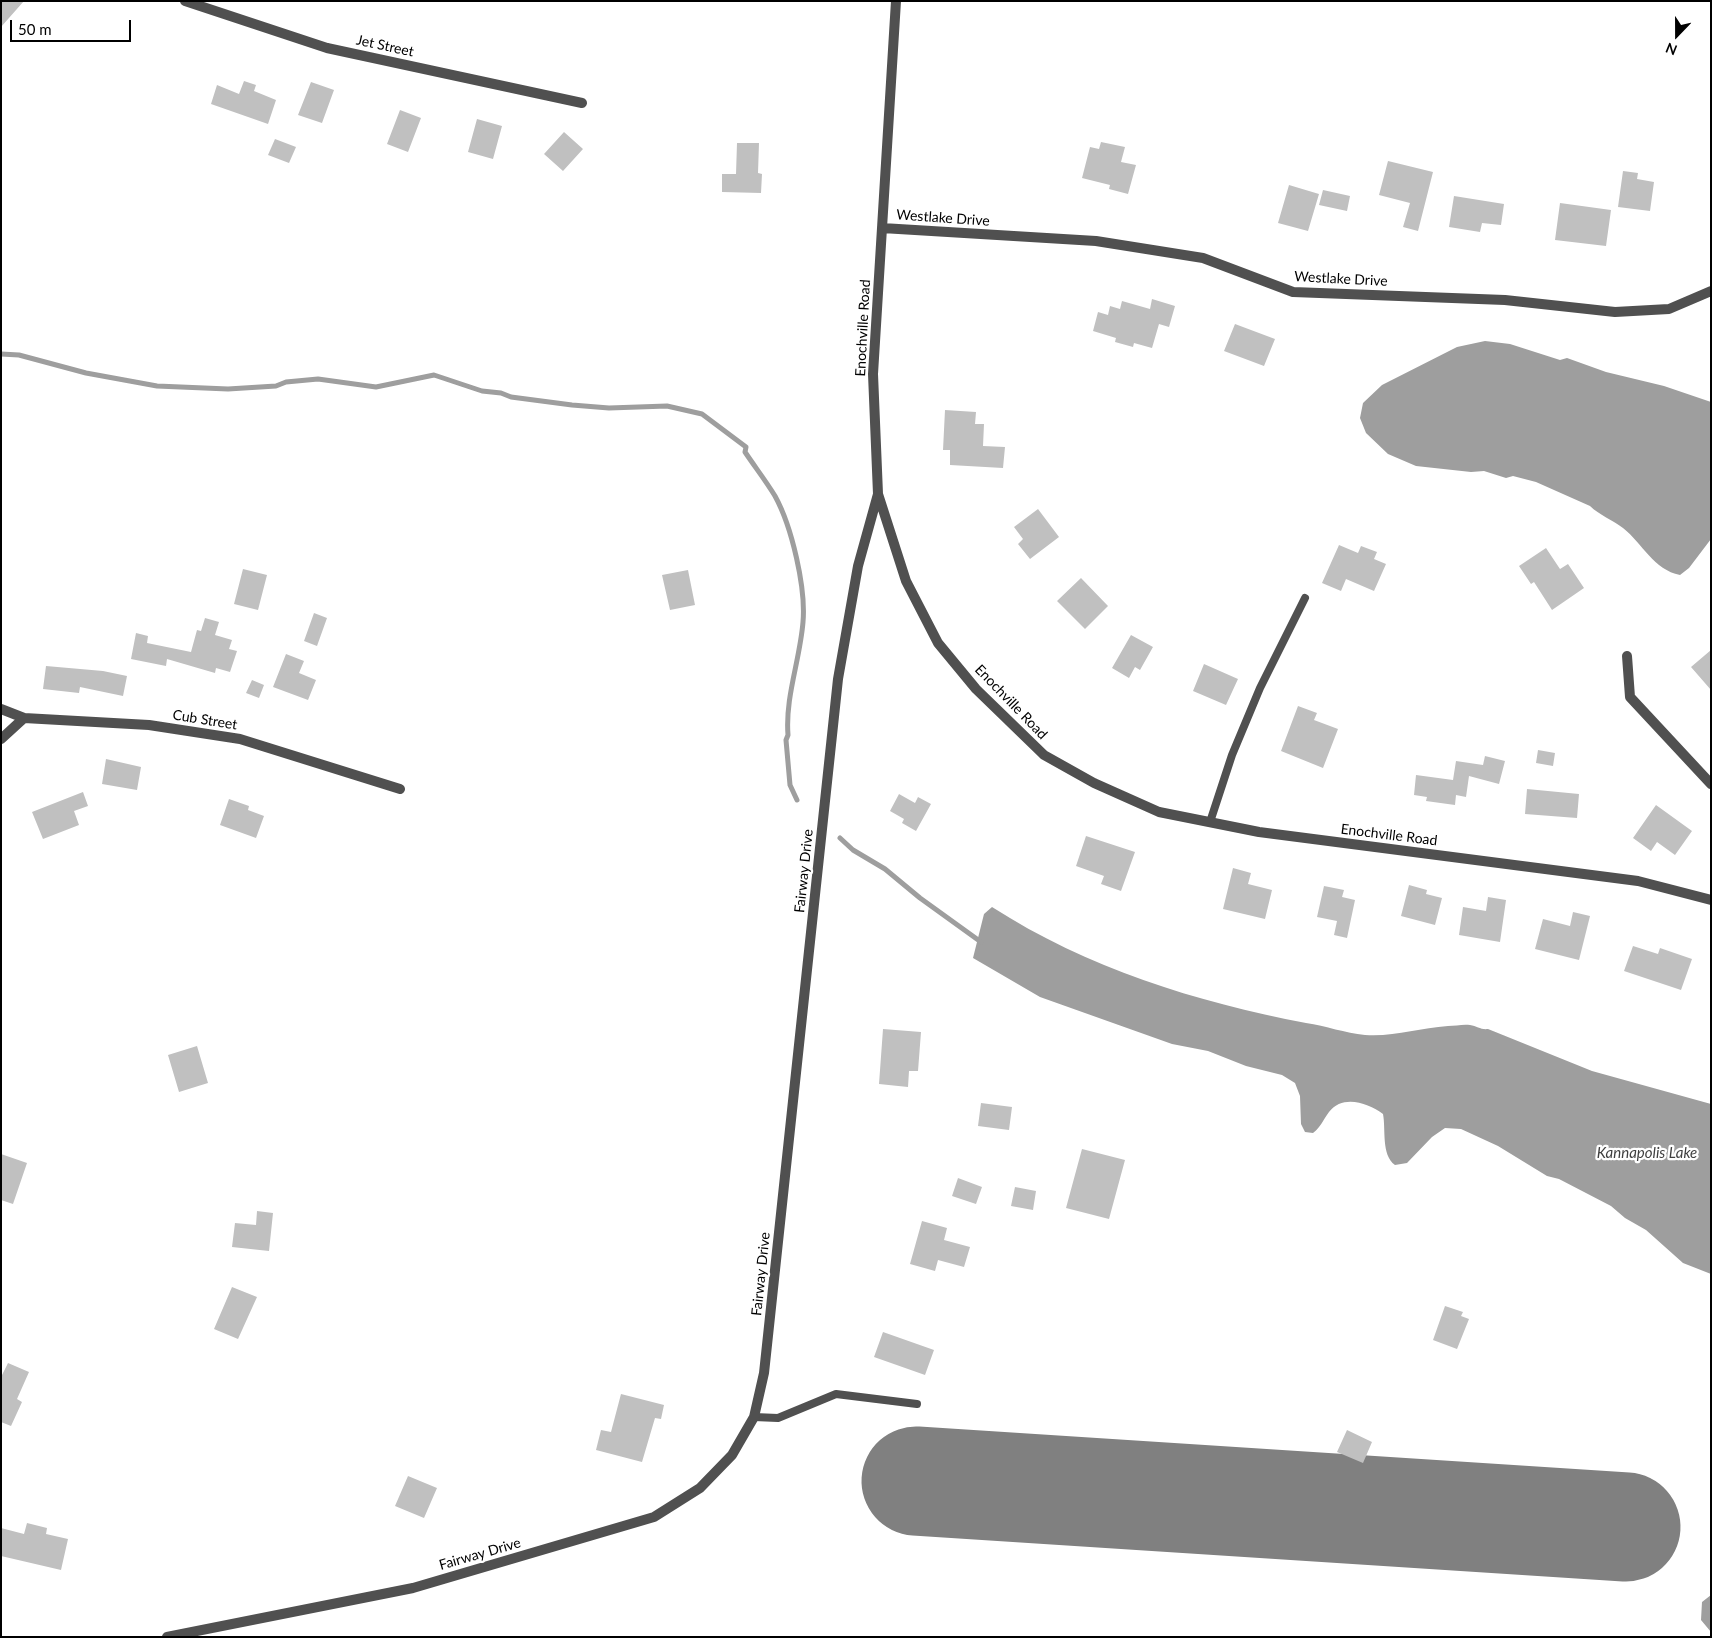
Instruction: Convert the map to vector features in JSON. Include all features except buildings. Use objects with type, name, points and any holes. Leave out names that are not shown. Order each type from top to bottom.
[{"type":"street","name":"Jet Street","points":[[185,1],[327,48],[582,103]]},
{"type":"street","name":"Enochville Road","points":[[896,1],[874,374],[878,494],[906,581],[938,643],[976,689],[1044,755],[1094,784],[1159,812],[1269,833],[1638,881],[1711,900]]},
{"type":"street","name":"Westlake Drive","points":[[882,228],[1096,241],[1203,258],[1293,292],[1505,300],[1615,312],[1669,309],[1711,291]]},
{"type":"street","name":"Fairway Drive","points":[[167,1637],[413,1588],[654,1517],[700,1488],[732,1454],[754,1417],[764,1374],[838,679],[858,566],[878,494]]},
{"type":"street","points":[[1626,656],[1630,697],[1711,784]]},
{"type":"street","name":"Cub Street","points":[[1,709],[24,718],[149,725],[240,739],[400,789]]},
{"type":"street","points":[[1,739],[24,718]]},
{"type":"lane","points":[[1210,822],[1232,755],[1260,688],[1305,598]]},
{"type":"lane","points":[[754,1417],[778,1418],[836,1394],[918,1404]]},
{"type":"water","points":[[1485,341],[1510,344],[1560,360],[1567,358],[1606,372],[1664,386],[1711,402],[1711,539],[1689,568],[1680,575],[1663,568],[1619,525],[1590,506],[1536,482],[1513,476],[1506,478],[1484,471],[1471,472],[1416,466],[1388,454],[1366,433],[1360,418],[1363,403],[1382,385],[1457,347]]},
{"type":"water","name":"Kannapolis Lake","points":[[992,907],[1028,929],[1104,965],[1143,980],[1224,1005],[1365,1035],[1386,1035],[1437,1027],[1465,1025],[1488,1029],[1592,1071],[1711,1104],[1711,1274],[1683,1263],[1646,1230],[1625,1218],[1611,1206],[1559,1179],[1547,1176],[1498,1146],[1461,1129],[1445,1128],[1432,1137],[1407,1163],[1395,1165],[1391,1161],[1386,1148],[1383,1114],[1377,1110],[1356,1102],[1341,1103],[1329,1112],[1313,1133],[1305,1132],[1301,1124],[1300,1096],[1295,1083],[1282,1075],[1246,1066],[1208,1051],[1172,1044],[1040,997],[973,958],[984,914]]},
{"type":"water","points":[[1711,1595],[1711,1632],[1701,1620],[1702,1602]]},
{"type":"waterway","points":[[1,354],[19,355],[86,373],[157,386],[228,389],[276,386],[286,382],[318,379],[376,387],[434,375],[482,391],[501,393],[511,397],[609,408],[667,406],[702,414],[746,447],[745,452],[775,496],[792,541],[800,575],[803,622],[791,693],[786,740],[790,785],[797,800]]},
{"type":"waterway","points":[[840,838],[853,850],[885,869],[920,898],[981,942]]},
{"type":"runway","points":[[916,1481],[1626,1527]]}]
